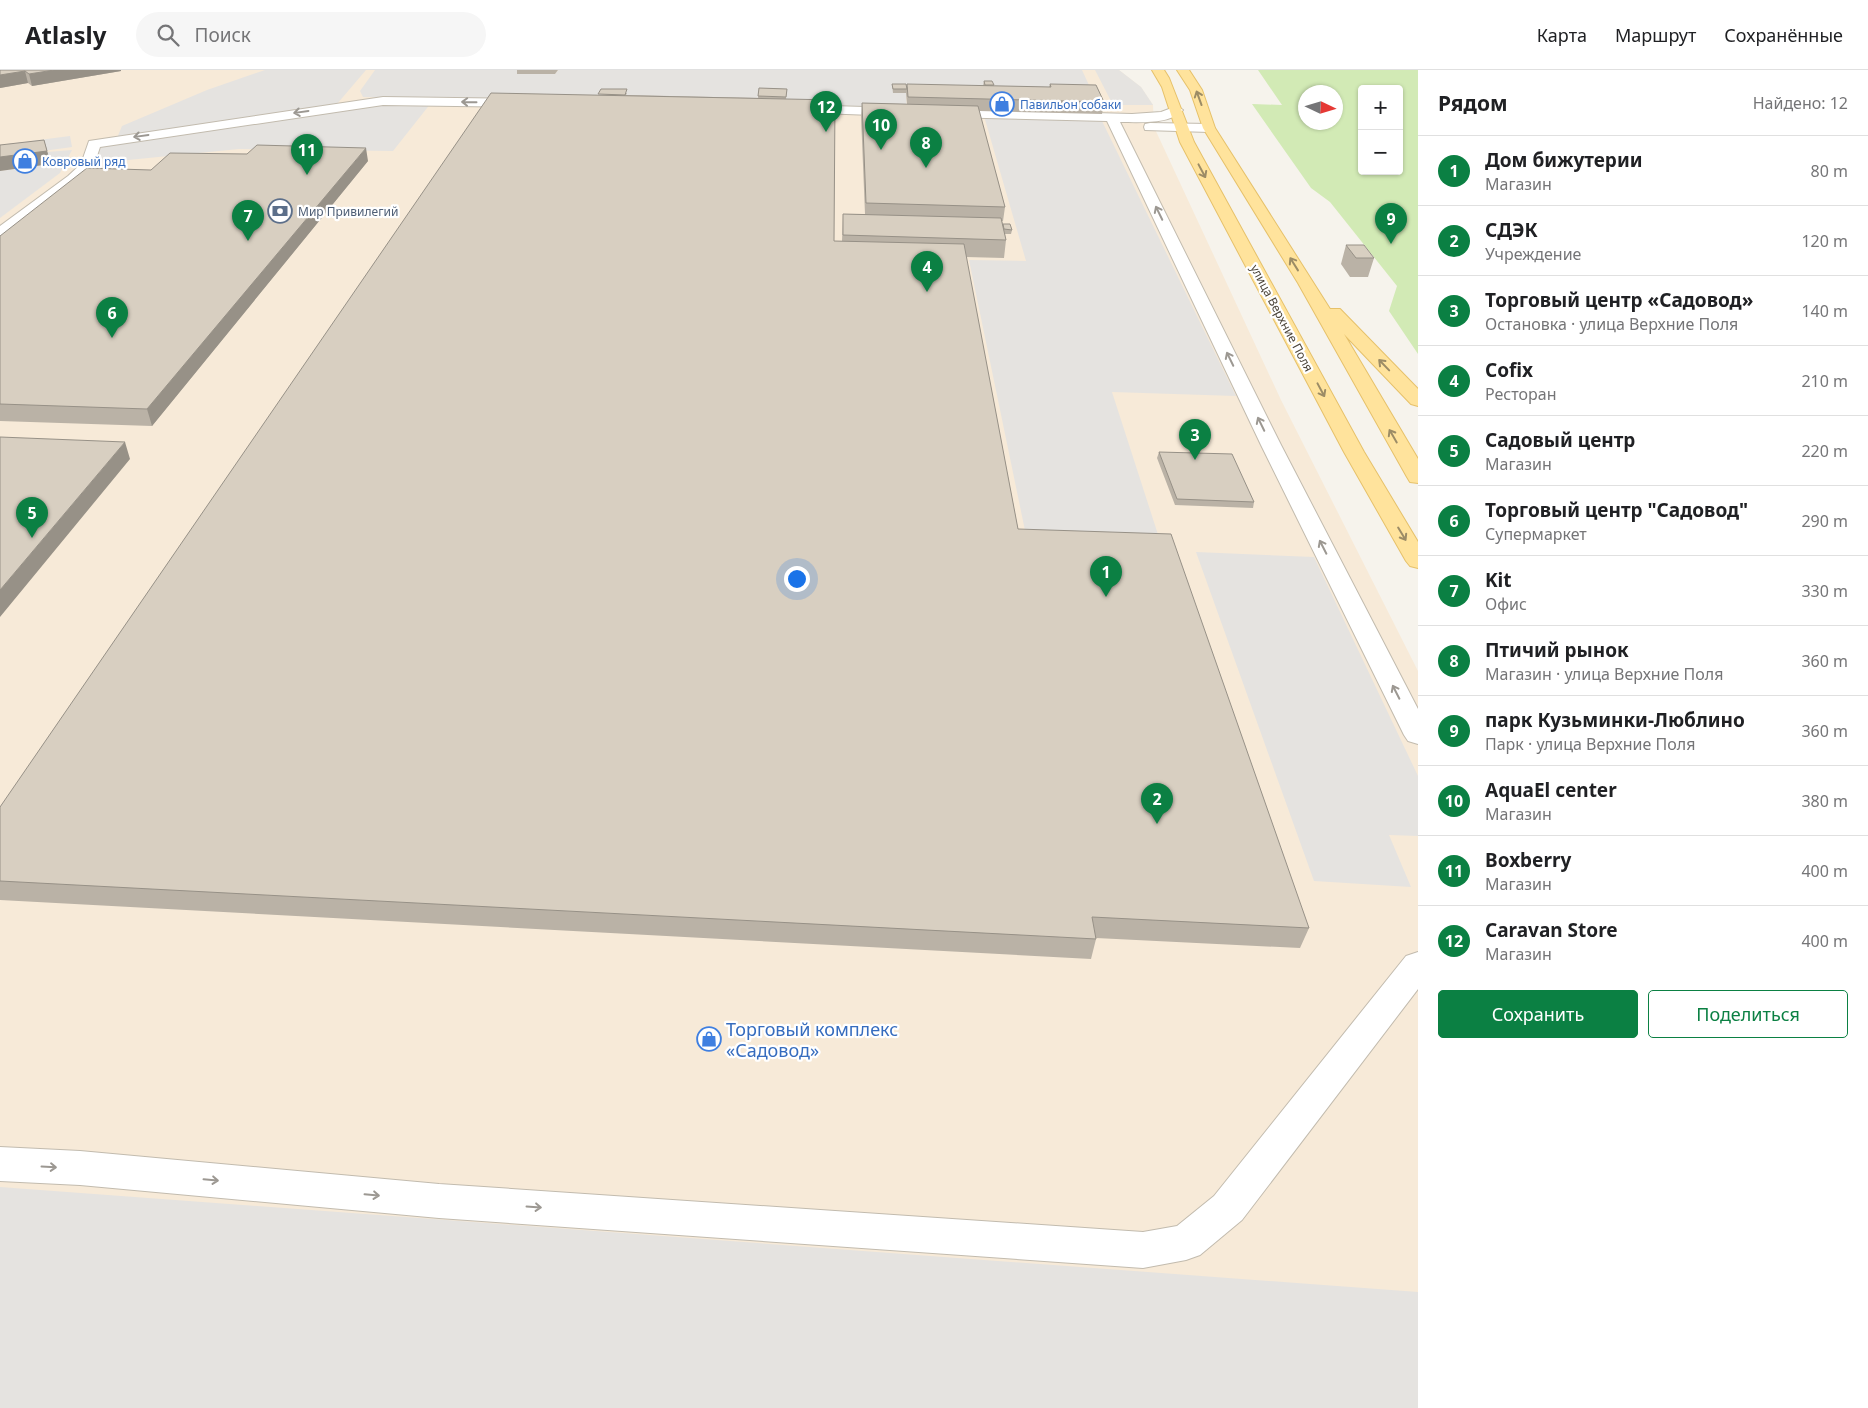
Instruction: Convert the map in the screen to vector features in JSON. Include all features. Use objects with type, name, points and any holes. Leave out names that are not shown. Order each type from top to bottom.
[{"type":"main road","name":"улица Верхние Поля","points":[[1158,70],[1169,89],[1177,110],[1183,135],[1354,452],[1418,561]]},
{"type":"main road","points":[[1183,70],[1196,90],[1209,128],[1306,283],[1418,477]]},
{"type":"main road","points":[[1306,283],[1418,400]]},
{"type":"street","points":[[0,233],[73,179],[87,165],[94,144],[383,101],[533,103]]},
{"type":"street","points":[[783,109],[913,112]]},
{"type":"street","points":[[1116,125],[1170,115],[1177,110]]},
{"type":"street","points":[[933,113],[1116,125],[1162,134],[1183,135],[1209,128]]},
{"type":"street","points":[[1116,125],[1271,445],[1418,735]]},
{"type":"street","points":[[0,1164],[80,1168],[448,1201],[1143,1250],[1186,1242],[1228,1208],[1418,965]]},
{"type":"shaded area","name":"Торговый комплекс «Садовод»","points":[[57,70],[1119,70],[1141,87],[1153,105],[1154,127],[1281,400],[1418,671],[1418,1408],[0,1408],[0,79]]},
{"type":"shaded area","points":[[265,70],[366,70],[337,104],[117,138],[122,126],[207,90]]},
{"type":"shaded area","points":[[375,70],[519,70],[555,74],[558,70],[1082,70],[1094,96],[906,96],[907,109],[363,97],[360,91]]},
{"type":"shaded area","points":[[1095,70],[1119,70],[1141,87],[1153,105],[1113,105]]},
{"type":"shaded area","points":[[394,103],[431,103],[393,151],[239,149],[98,163],[95,160],[100,145]]},
{"type":"shaded area","points":[[984,116],[1101,119],[1236,396],[1112,392],[1163,550],[1028,545],[969,260],[1026,261]]},
{"type":"shaded area","points":[[70,136],[72,147],[0,157],[0,145]]},
{"type":"shaded area","points":[[72,150],[60,173],[0,218],[0,171],[50,164],[47,152]]},
{"type":"shaded area","points":[[1196,552],[1314,557],[1418,776],[1418,836],[1389,835],[1411,887],[1314,881]]},
{"type":"shaded area","points":[[0,1187],[1418,1292],[1418,1408],[0,1408]]},
{"type":"green space","points":[[1258,70],[1418,70],[1418,354],[1389,311],[1397,286],[1330,202],[1311,188],[1252,104],[1282,105]]},
{"type":"building","points":[[0,70],[54,70],[29,74],[25,71],[0,75]]},
{"type":"building","points":[[984,81],[992,81],[994,85],[985,85]]},
{"type":"building","points":[[892,84],[906,84],[907,89],[893,89]]},
{"type":"building","points":[[907,84],[1051,87],[1050,84],[1096,85],[1104,102],[908,97]]},
{"type":"building","points":[[759,88],[787,89],[786,97],[758,96]]},
{"type":"building","points":[[601,89],[627,89],[625,95],[598,94]]},
{"type":"building","points":[[491,93],[835,100],[834,241],[964,244],[1018,529],[1171,534],[1309,928],[1092,917],[1096,939],[0,881],[0,807]]},
{"type":"building","points":[[862,103],[978,106],[1005,207],[866,203]]},
{"type":"building","points":[[44,140],[47,151],[0,157],[0,145]]},
{"type":"building","points":[[257,145],[366,148],[147,409],[0,404],[0,236],[87,168],[151,170],[170,153],[247,154]]},
{"type":"building","points":[[843,214],[1001,218],[1006,240],[843,235]]},
{"type":"building","points":[[1003,224],[1010,224],[1012,230],[1004,229]]},
{"type":"building","points":[[1346,245],[1364,245],[1374,258],[1356,258]]},
{"type":"building","points":[[0,437],[125,442],[0,590]]},
{"type":"building","points":[[1159,452],[1232,454],[1254,502],[1177,499]]},
{"type":"place","name":"Павильон собаки","points":[[1002,104]]},
{"type":"place","name":"Caravan Store","points":[[826,132]]},
{"type":"place","name":"AquaEl center","points":[[881,150]]},
{"type":"place","name":"Ковровый ряд","points":[[25,161]]},
{"type":"place","name":"Птичий рынок","points":[[926,168]]},
{"type":"place","name":"Boxberry","points":[[307,175]]},
{"type":"place","name":"Мир Привилегий","points":[[280,211]]},
{"type":"place","name":"Kit","points":[[248,241]]},
{"type":"place","name":"парк Кузьминки-Люблино","points":[[1391,244]]},
{"type":"place","name":"Cofix","points":[[927,292]]},
{"type":"place","name":"Торговый центр \"Садовод\"","points":[[112,338]]},
{"type":"place","name":"Торговый центр «Садовод»","points":[[1195,460]]},
{"type":"place","name":"Садовый центр","points":[[32,538]]},
{"type":"place","name":"Дом бижутерии","points":[[1106,597]]},
{"type":"place","name":"СДЭК","points":[[1157,824]]},
{"type":"place","name":"Торговый комплекс «Садовод»","points":[[709,1039]]}]
